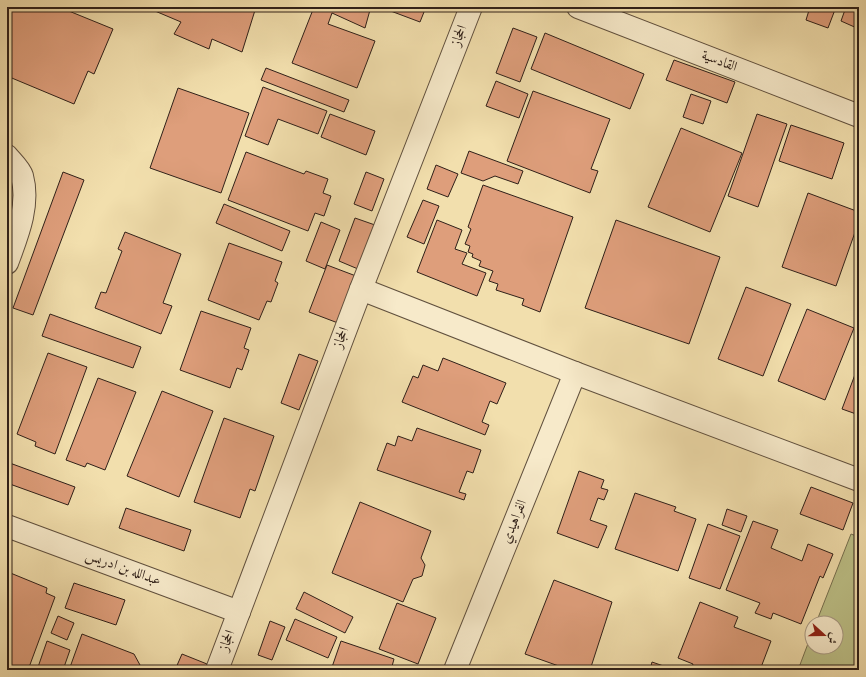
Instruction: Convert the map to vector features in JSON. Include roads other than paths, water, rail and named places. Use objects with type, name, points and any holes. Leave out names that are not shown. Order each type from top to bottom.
[{"type":"street","name":"الحجاز","points":[[217,670],[361,289],[471,7]]},
{"type":"street","name":"القادسية","points":[[578,7],[859,116]]},
{"type":"street","points":[[7,156],[22,174],[25,200],[18,234],[7,263]]},
{"type":"street","points":[[361,289],[575,373],[859,480]]},
{"type":"street","name":"الفراهيدي","points":[[455,670],[575,373]]},
{"type":"street","name":"عبدالله بن ادريس","points":[[7,526],[239,612]]}]
